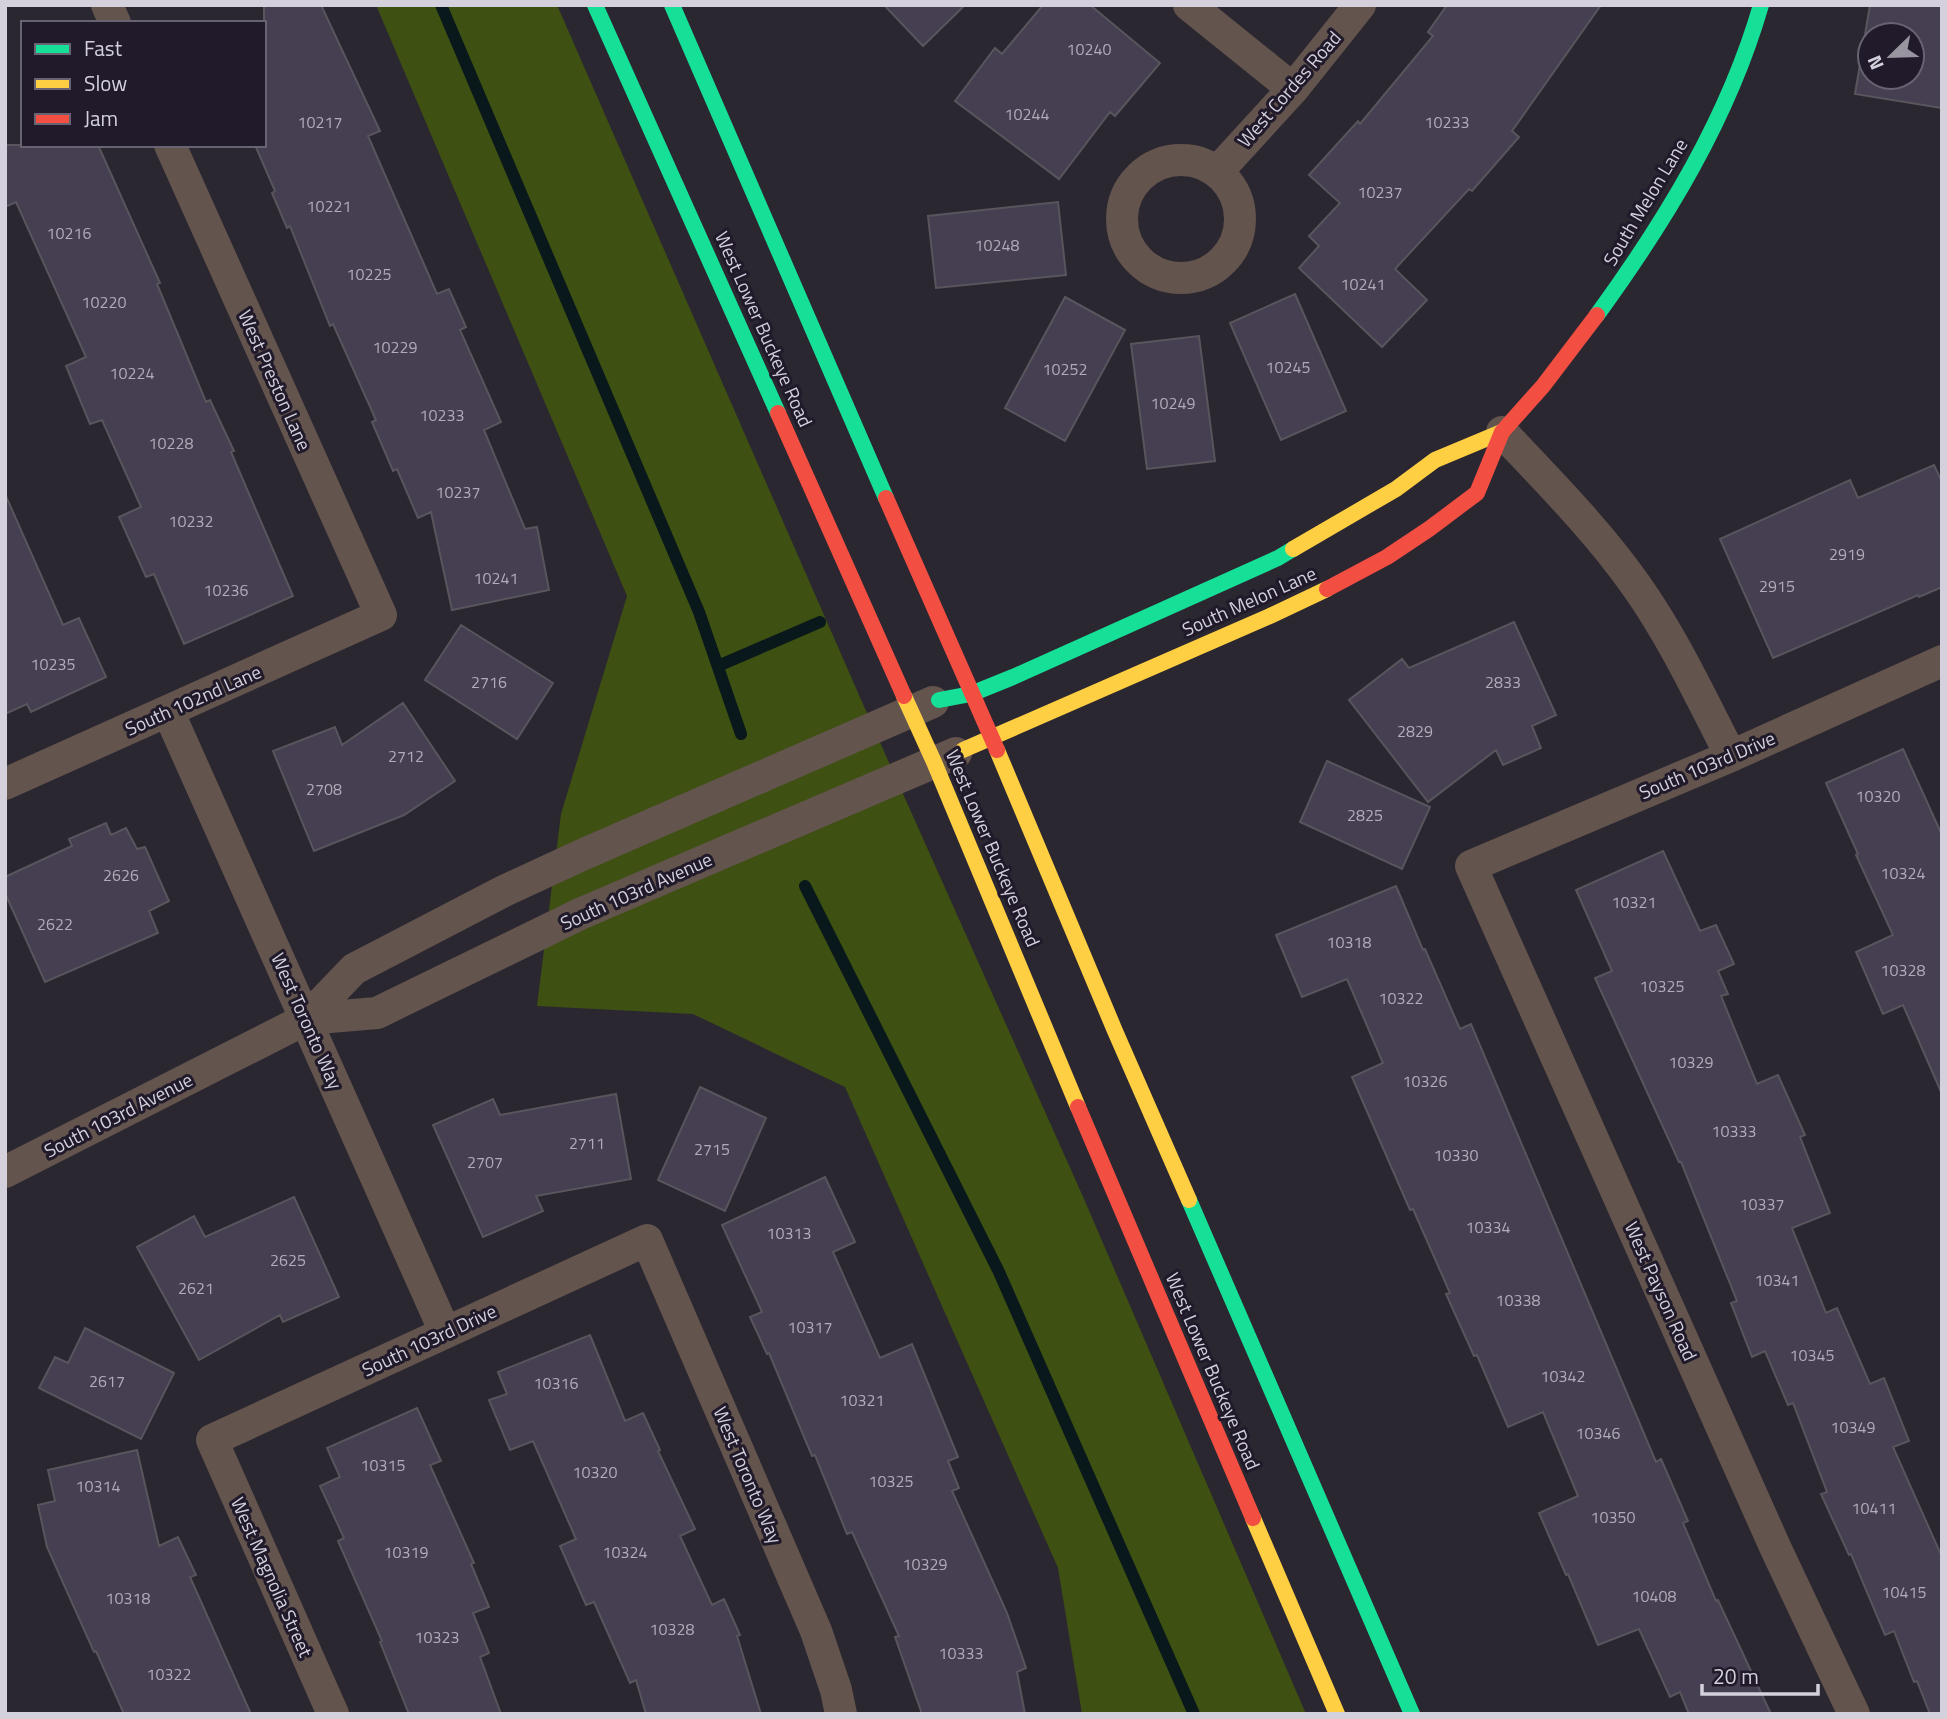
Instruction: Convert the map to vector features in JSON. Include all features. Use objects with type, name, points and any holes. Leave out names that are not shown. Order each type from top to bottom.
[{"type":"main road","name":"West Lower Buckeye Road","points":[[595,5],[926,706],[934,762],[1132,1236],[1337,1714]]},
{"type":"main road","points":[[672,5],[971,694],[978,744],[1120,1042],[1412,1714]]},
{"type":"main road","name":"South Melon Lane","points":[[978,744],[1333,586],[1387,557],[1478,493],[1502,432],[1543,386],[1594,320],[1636,261],[1686,181],[1722,109],[1752,36],[1761,5]]},
{"type":"main road","name":"South Melon Lane","points":[[926,706],[971,694],[1025,672],[1278,558],[1396,489],[1435,460],[1502,432]]},
{"type":"street","points":[[107,5],[114,21]]},
{"type":"street","points":[[1189,5],[1293,89]]},
{"type":"street","name":"West Cordes Road","points":[[1217,173],[1293,89],[1360,5]]},
{"type":"street","name":"West Preston Lane","points":[[171,147],[381,615]]},
{"type":"street","points":[[1502,432],[1604,543],[1636,586],[1674,646],[1731,756]]},
{"type":"street","name":"South 102nd Lane","points":[[5,784],[381,615]]},
{"type":"street","name":"South 103rd Drive","points":[[1471,866],[1940,667]]},
{"type":"street","name":"South 103rd Avenue","points":[[5,1172],[306,1019],[354,969],[503,891],[926,706]]},
{"type":"street","name":"West Toronto Way","points":[[168,711],[445,1332]]},
{"type":"street","name":"South 103rd Avenue","points":[[306,1019],[377,1013],[580,914],[978,744]]},
{"type":"street","name":"West Payson Road","points":[[1471,866],[1776,1549],[1854,1714]]},
{"type":"street","name":"South 103rd Drive","points":[[212,1440],[647,1240]]},
{"type":"street","name":"West Toronto Way","points":[[647,1240],[816,1631],[836,1690],[841,1714]]},
{"type":"street","name":"West Magnolia Street","points":[[212,1440],[333,1714]]},
{"type":"green space","points":[[376,5],[557,5],[866,711],[1084,1199],[1306,1714],[1082,1714],[1058,1568],[845,1087],[693,1014],[537,1006],[561,814],[627,596]]},
{"type":"building","points":[[264,5],[321,5],[380,131],[368,136],[437,294],[449,289],[466,327],[460,330],[501,422],[484,430],[525,529],[537,527],[549,590],[452,610],[431,512],[418,518],[397,469],[393,471],[372,422],[376,420],[333,324],[330,326],[290,226],[287,228],[272,193],[275,191],[256,147],[266,147]]},
{"type":"building","points":[[884,5],[965,5],[923,46]]},
{"type":"building","points":[[1043,5],[1090,5],[1160,63],[1115,116],[1110,112],[1059,179],[955,101],[995,48],[1002,54]]},
{"type":"building","points":[[1447,5],[1601,5],[1512,131],[1519,137],[1472,191],[1469,189],[1395,269],[1427,300],[1382,347],[1299,268],[1319,246],[1309,236],[1340,203],[1309,175],[1358,121],[1360,124],[1433,36],[1428,32]]},
{"type":"building","points":[[1870,5],[1942,5],[1942,108],[1855,94],[1856,88],[1856,91],[1926,91],[1926,21],[1867,21]]},
{"type":"building","points":[[5,145],[99,147],[160,283],[157,284],[206,402],[210,400],[234,451],[231,452],[293,596],[184,644],[154,574],[146,577],[119,517],[141,507],[102,420],[90,424],[66,366],[86,357],[16,202],[5,207]]},
{"type":"building","points":[[1058,202],[1066,275],[936,288],[928,216]]},
{"type":"building","points":[[1295,294],[1346,411],[1281,440],[1230,323]]},
{"type":"building","points":[[1065,297],[1125,330],[1065,441],[1005,408]]},
{"type":"building","points":[[1199,336],[1215,461],[1147,469],[1131,344]]},
{"type":"building","points":[[1934,465],[1942,482],[1942,587],[1773,658],[1720,539],[1850,480],[1858,498]]},
{"type":"building","points":[[5,494],[63,625],[79,618],[106,677],[31,712],[27,704],[5,714]]},
{"type":"building","points":[[1514,622],[1556,715],[1532,726],[1541,748],[1503,765],[1496,750],[1428,802],[1349,700],[1402,659],[1409,668]]},
{"type":"building","points":[[461,625],[553,683],[517,739],[425,680]]},
{"type":"building","points":[[403,703],[455,781],[404,815],[314,851],[273,751],[335,727],[342,745]]},
{"type":"building","points":[[1903,749],[1942,835],[1942,1094],[1903,1005],[1883,1014],[1856,952],[1893,935],[1826,783]]},
{"type":"building","points":[[1327,761],[1430,807],[1402,869],[1300,822]]},
{"type":"building","points":[[106,823],[111,835],[126,828],[137,849],[145,847],[169,901],[149,911],[158,933],[45,982],[5,893],[5,877],[72,846],[69,839]]},
{"type":"building","points":[[1663,851],[1700,931],[1716,925],[1734,964],[1718,971],[1728,994],[1721,996],[1757,1084],[1778,1075],[1805,1135],[1800,1137],[1830,1213],[1792,1228],[1826,1313],[1837,1308],[1870,1384],[1884,1378],[1909,1441],[1893,1447],[1942,1557],[1942,1714],[1930,1714],[1894,1631],[1885,1635],[1851,1554],[1849,1555],[1821,1494],[1827,1492],[1793,1403],[1788,1405],[1765,1351],[1752,1357],[1731,1303],[1737,1301],[1681,1162],[1595,978],[1612,971],[1576,890]]},
{"type":"building","points":[[1396,886],[1460,1029],[1471,1024],[1656,1462],[1661,1459],[1688,1521],[1683,1523],[1716,1601],[1718,1600],[1771,1714],[1689,1714],[1680,1692],[1670,1697],[1639,1629],[1598,1645],[1539,1513],[1578,1496],[1543,1412],[1508,1427],[1477,1355],[1474,1356],[1446,1294],[1450,1293],[1413,1209],[1410,1210],[1352,1077],[1383,1063],[1347,979],[1302,997],[1276,935]]},
{"type":"building","points":[[700,1087],[766,1118],[725,1211],[658,1180]]},
{"type":"building","points":[[616,1094],[631,1179],[536,1196],[543,1211],[483,1237],[433,1125],[493,1099],[500,1115]]},
{"type":"building","points":[[825,1177],[855,1242],[833,1252],[880,1358],[912,1344],[958,1457],[948,1461],[959,1488],[952,1491],[1007,1613],[1026,1668],[1017,1672],[1025,1714],[922,1714],[895,1637],[899,1636],[852,1532],[847,1534],[815,1455],[812,1456],[769,1353],[767,1354],[750,1317],[762,1312],[722,1225]]},
{"type":"building","points":[[294,1197],[339,1297],[283,1322],[280,1315],[199,1360],[137,1247],[194,1216],[205,1237]]},
{"type":"building","points":[[85,1328],[174,1373],[141,1439],[39,1388],[55,1357],[68,1363]]},
{"type":"building","points":[[590,1335],[625,1421],[643,1413],[660,1450],[658,1451],[695,1529],[680,1536],[712,1605],[724,1599],[740,1635],[737,1636],[761,1714],[646,1714],[636,1680],[630,1683],[594,1602],[586,1605],[560,1546],[576,1539],[533,1441],[510,1450],[489,1400],[507,1394],[498,1372]]},
{"type":"building","points":[[417,1408],[441,1461],[430,1465],[474,1563],[471,1564],[489,1607],[473,1613],[489,1653],[480,1657],[501,1714],[409,1714],[380,1642],[382,1641],[338,1541],[344,1538],[320,1486],[340,1477],[327,1448]]},
{"type":"building","points":[[137,1450],[159,1546],[178,1537],[196,1575],[190,1577],[251,1714],[124,1714],[47,1547],[38,1505],[55,1501],[48,1470]]},
{"type":"waterway","points":[[441,5],[699,612],[741,734]]},
{"type":"waterway","points":[[718,666],[820,622]]},
{"type":"waterway","points":[[805,886],[999,1272],[1194,1714]]},
{"type":"traffic: fast","points":[[595,5],[778,413]]},
{"type":"traffic: fast","points":[[672,5],[886,498]]},
{"type":"traffic: fast","points":[[1597,315],[1647,243],[1693,167],[1731,88],[1761,5]]},
{"type":"traffic: fast","points":[[939,700],[971,694],[1013,677],[1293,549]]},
{"type":"traffic: fast","points":[[1189,1200],[1412,1714]]},
{"type":"traffic: slow","points":[[1293,549],[1396,489],[1435,460],[1502,432]]},
{"type":"traffic: slow","points":[[963,750],[1327,589]]},
{"type":"traffic: slow","points":[[904,696],[1078,1107]]},
{"type":"traffic: slow","points":[[997,750],[1189,1200]]},
{"type":"traffic: slow","points":[[1253,1518],[1337,1714]]},
{"type":"traffic: jam","points":[[1327,589],[1387,557],[1477,493],[1502,432],[1543,386],[1597,315]]},
{"type":"traffic: jam","points":[[778,413],[904,696]]},
{"type":"traffic: jam","points":[[886,498],[997,750]]},
{"type":"traffic: jam","points":[[1078,1107],[1253,1518]]}]
